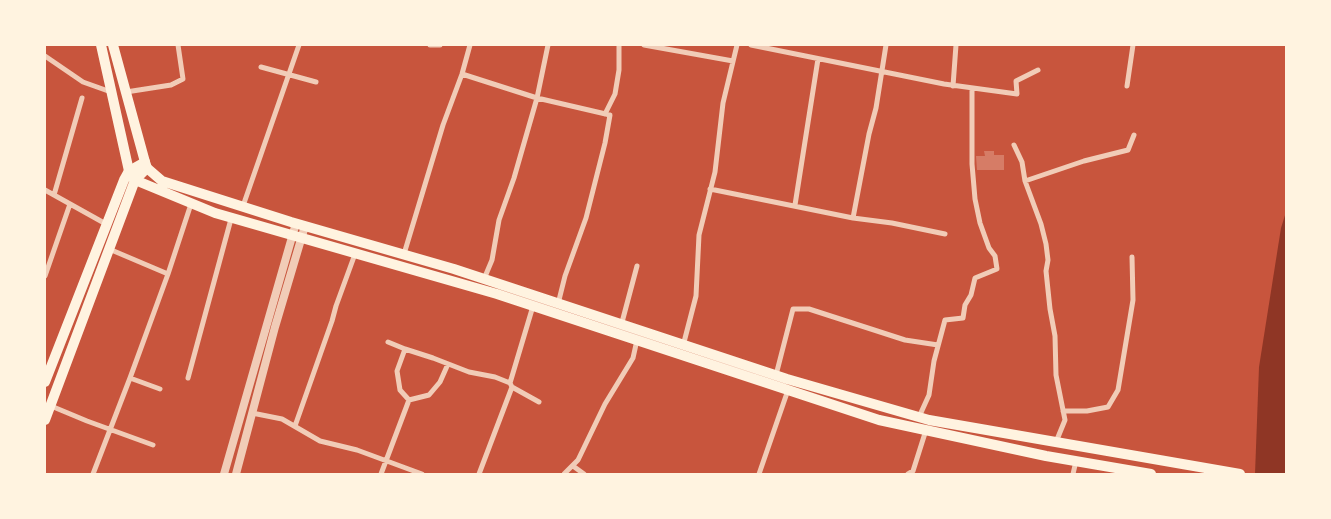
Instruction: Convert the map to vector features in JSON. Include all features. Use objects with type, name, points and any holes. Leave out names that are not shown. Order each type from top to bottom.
[{"type":"main road","points":[[101,45],[129,171],[135,180],[231,219],[497,294],[533,306],[557,308]]},
{"type":"main road","points":[[113,45],[146,165],[162,181],[301,225],[484,279],[557,308],[683,349],[919,417],[1056,443],[1240,474]]},
{"type":"main road","points":[[45,382],[106,224],[129,171],[146,165]]},
{"type":"main road","points":[[45,420],[135,180],[146,165]]},
{"type":"main road","points":[[683,349],[788,390],[879,420],[1046,456],[1152,474]]},
{"type":"street","points":[[126,92],[171,85],[183,79],[178,45]]},
{"type":"street","points":[[243,206],[299,45]]},
{"type":"street","points":[[430,45],[440,45]]},
{"type":"street","points":[[403,254],[470,45]]},
{"type":"street","points":[[484,279],[492,260],[499,220],[514,178],[537,98],[548,45]]},
{"type":"street","points":[[605,114],[615,94],[619,70],[619,45]]},
{"type":"street","points":[[644,45],[733,60]]},
{"type":"street","points":[[683,349],[696,296],[699,235],[715,172],[723,103],[737,45]]},
{"type":"street","points":[[751,45],[953,86],[1017,94],[1016,81],[1038,70]]},
{"type":"street","points":[[853,218],[869,134],[876,108],[886,45]]},
{"type":"street","points":[[953,86],[956,45]]},
{"type":"street","points":[[1127,86],[1133,45]]},
{"type":"street","points":[[45,56],[83,82],[112,93]]},
{"type":"street","points":[[795,205],[818,59]]},
{"type":"street","points":[[261,67],[316,82]]},
{"type":"street","points":[[462,74],[537,98],[610,115],[603,152],[586,218],[565,276],[557,308]]},
{"type":"street","points":[[919,417],[930,395],[944,320],[963,318],[965,305],[971,295],[974,278],[997,269],[995,256],[989,248],[980,223],[975,199],[972,164],[972,89]]},
{"type":"street","points":[[54,195],[82,98]]},
{"type":"street","points":[[1025,181],[1084,161],[1128,150],[1134,135]]},
{"type":"street","points":[[1014,145],[1022,162],[1025,181],[1041,224],[1046,244],[1048,260],[1046,271],[1055,336],[1056,375],[1065,420],[1056,443]]},
{"type":"street","points":[[710,188],[795,205],[820,212],[892,223],[944,234]]},
{"type":"street","points":[[45,190],[106,224]]},
{"type":"street","points":[[45,276],[70,204]]},
{"type":"street","points":[[93,474],[168,274],[191,204]]},
{"type":"street","points":[[188,378],[231,219]]},
{"type":"street","points":[[224,474],[301,225]]},
{"type":"street","points":[[236,474],[296,238]]},
{"type":"street","points":[[109,249],[168,274]]},
{"type":"street","points":[[295,426],[355,254]]},
{"type":"street","points":[[1063,410],[1087,411],[1108,407],[1118,390],[1133,300],[1132,257]]},
{"type":"street","points":[[621,329],[637,266]]},
{"type":"street","points":[[479,474],[511,385],[533,306]]},
{"type":"street","points":[[776,375],[793,309],[809,309],[905,340],[938,345]]},
{"type":"street","points":[[564,474],[578,460],[605,404],[633,358],[639,335]]},
{"type":"street","points":[[388,342],[469,372],[495,377],[539,402]]},
{"type":"street","points":[[405,349],[398,371],[400,390],[409,400]]},
{"type":"street","points":[[409,400],[429,395],[440,382],[448,364]]},
{"type":"street","points":[[130,378],[160,389]]},
{"type":"street","points":[[759,474],[788,390]]},
{"type":"street","points":[[381,474],[409,400]]},
{"type":"street","points":[[50,406],[153,445]]},
{"type":"street","points":[[252,413],[282,419],[320,441],[357,450],[422,474]]},
{"type":"street","points":[[912,473],[926,429]]},
{"type":"street","points":[[1073,474],[1076,461]]},
{"type":"street","points":[[573,466],[584,474]]},
{"type":"shaded area","points":[[1286,212],[1286,474],[1255,474],[1259,367],[1281,228]]},
{"type":"building","points":[[984,151],[994,151],[994,155],[1004,155],[1004,170],[977,170],[976,156],[985,156]]}]
